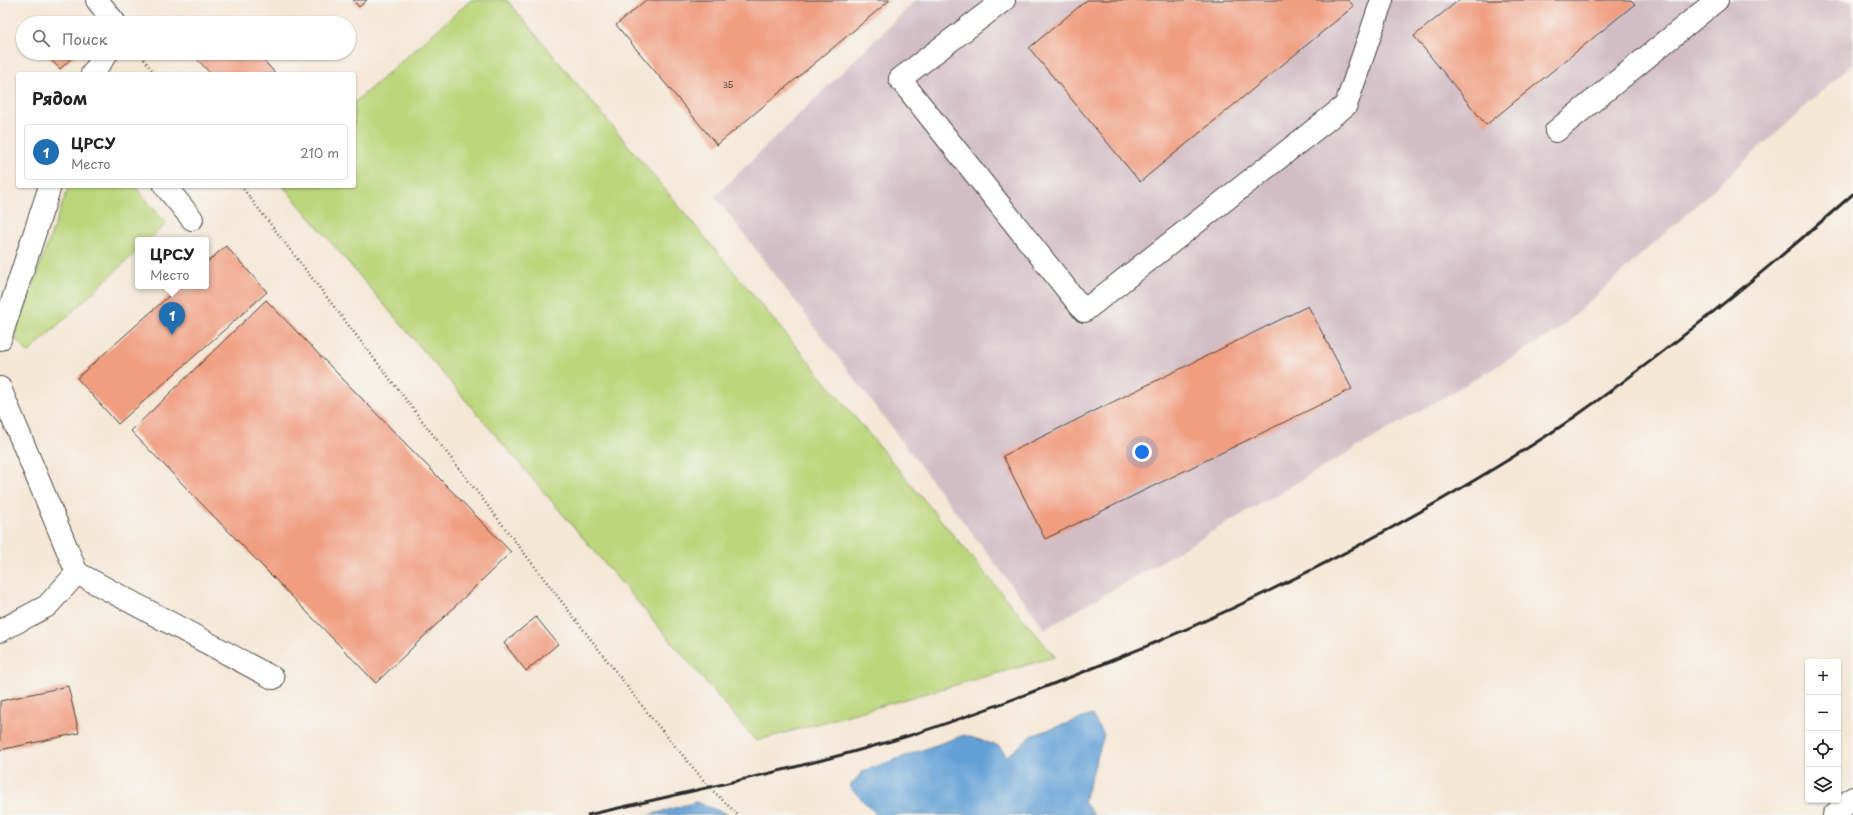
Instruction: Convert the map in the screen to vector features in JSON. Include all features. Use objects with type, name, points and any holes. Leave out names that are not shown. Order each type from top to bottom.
[{"type":"main road","points":[[97,0],[110,16]]},
{"type":"main road","points":[[1004,0],[900,79],[1084,311],[1346,105],[1382,0]]},
{"type":"main road","points":[[1556,131],[1717,0]]},
{"type":"main road","points":[[93,72],[102,60]]},
{"type":"main road","points":[[0,339],[49,188]]},
{"type":"main road","points":[[167,188],[192,219]]},
{"type":"main road","points":[[0,388],[77,573],[273,678]]},
{"type":"main road","points":[[0,632],[46,606],[77,573]]},
{"type":"main road","points":[[1834,815],[1853,798]]},
{"type":"path","points":[[144,60],[153,72]]},
{"type":"path","points":[[243,188],[650,716],[710,788],[738,815]]},
{"type":"shaded area","points":[[916,0],[1853,0],[1853,63],[1557,331],[1045,629],[715,196]]},
{"type":"green space","points":[[471,0],[507,0],[1055,657],[756,741],[285,188],[356,188],[356,101]]},
{"type":"green space","points":[[68,188],[137,188],[166,224],[151,237],[135,237],[135,253],[28,353],[14,336]]},
{"type":"water","points":[[1092,715],[1104,735],[1084,802],[1094,815],[877,815],[849,787],[863,771],[964,735],[999,746],[1007,756],[1033,735]]},
{"type":"water","points":[[696,802],[730,815],[649,815]]},
{"type":"building","points":[[353,0],[367,0],[359,7]]},
{"type":"building","points":[[646,0],[890,0],[717,145],[616,25]]},
{"type":"building","points":[[1087,0],[1348,0],[1354,6],[1140,182],[1029,48]]},
{"type":"building","points":[[1459,0],[1631,0],[1635,4],[1486,125],[1414,36]]},
{"type":"building","points":[[51,60],[70,60],[60,69]]},
{"type":"building","points":[[198,60],[263,60],[274,72],[209,72]]},
{"type":"building","points":[[226,246],[267,292],[118,424],[77,378],[177,289],[209,289],[209,260]]},
{"type":"building","points":[[266,300],[511,552],[376,683],[131,431]]},
{"type":"building","points":[[1308,306],[1352,389],[1045,539],[1003,456]]},
{"type":"building","points":[[536,617],[558,644],[526,671],[504,643]]},
{"type":"building","points":[[68,686],[79,733],[0,750],[0,701]]},
{"type":"railway","points":[[588,815],[829,758],[868,748],[933,728],[1079,674],[1194,626],[1284,584],[1415,515],[1502,464],[1559,428],[1681,338],[1785,253],[1853,194]]},
{"type":"place","name":"ЦРСУ","points":[[172,335]]}]
